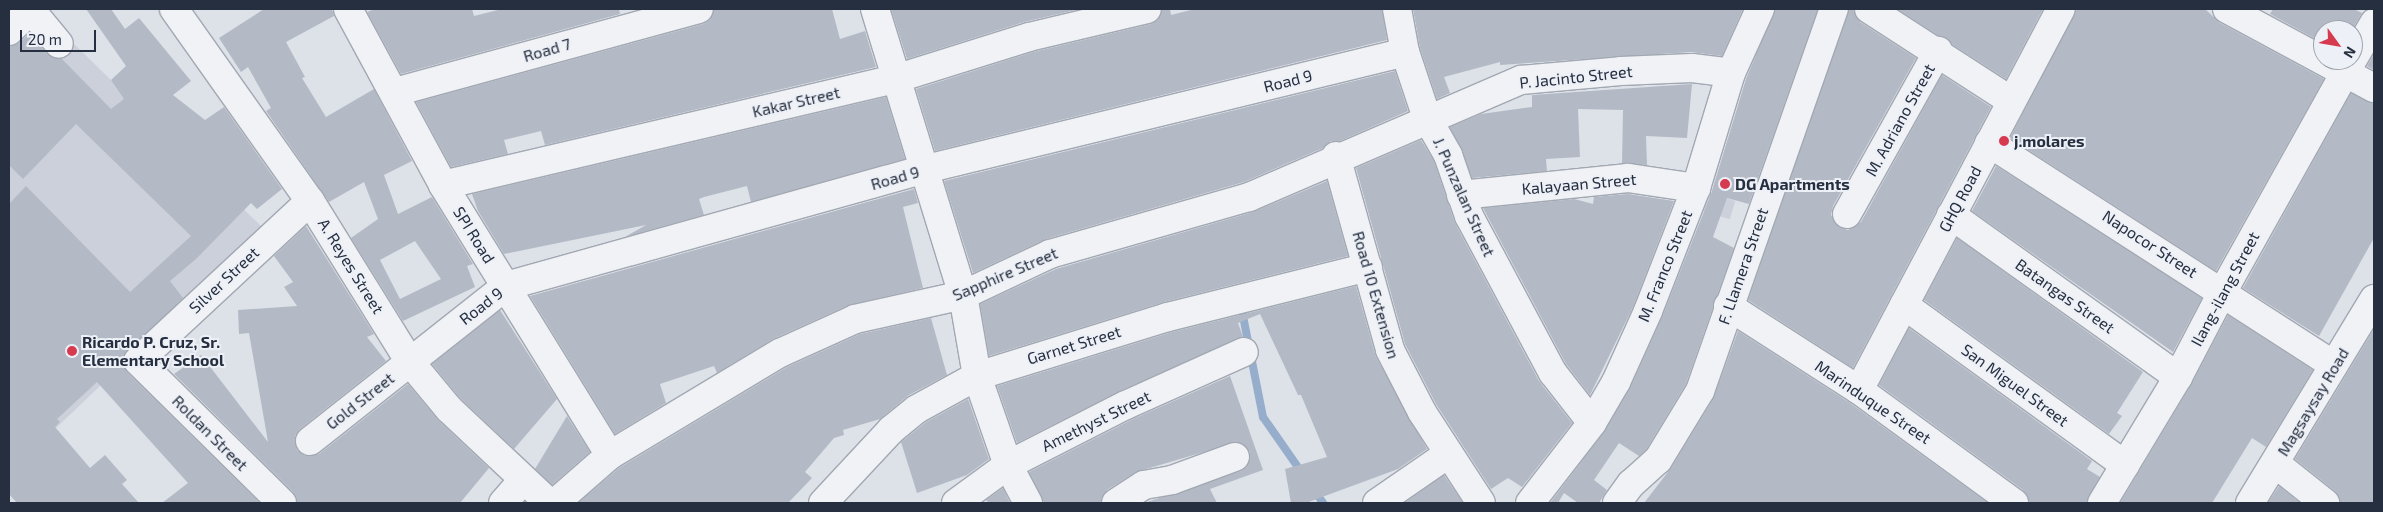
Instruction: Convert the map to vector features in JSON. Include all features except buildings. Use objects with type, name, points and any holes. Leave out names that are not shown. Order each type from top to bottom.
[{"type":"street","name":"A. Reyes Street","points":[[174,9],[310,201],[410,362],[449,409],[549,503]]},
{"type":"street","name":"SPI Road","points":[[351,9],[443,185],[610,455]]},
{"type":"street","name":"Road 7","points":[[395,92],[699,9]]},
{"type":"street","points":[[875,9],[898,78],[963,295],[977,376],[1008,465],[1028,503]]},
{"type":"street","name":"Kakar Street","points":[[443,185],[898,78],[1029,36],[1147,9]]},
{"type":"street","name":"J. Punzalan Street","points":[[1397,9],[1405,52],[1427,118],[1448,155],[1469,216],[1553,373],[1592,423]]},
{"type":"street","name":"M. Franco Street","points":[[1530,503],[1592,423],[1616,382],[1648,311],[1696,188],[1731,73],[1760,9]]},
{"type":"street","name":"F. Llamera Street","points":[[1617,503],[1631,484],[1658,460],[1686,418],[1700,391],[1728,306],[1834,9]]},
{"type":"street","points":[[1869,9],[1938,51],[2011,101]]},
{"type":"street","points":[[2227,9],[2313,47]]},
{"type":"street","points":[[9,31],[30,10],[59,44]]},
{"type":"street","name":"GHQ Road","points":[[1860,390],[2011,101],[2051,12]]},
{"type":"street","name":"Ilang-ilang Street","points":[[2363,42],[2374,23]]},
{"type":"street","name":"M. Adriano Street","points":[[1847,214],[1938,51]]},
{"type":"street","name":"Road 9","points":[[410,362],[506,286],[926,169],[1405,52]]},
{"type":"street","name":"P. Jacinto Street","points":[[1427,118],[1521,80],[1620,71],[1692,68],[1731,73]]},
{"type":"street","name":"Ilang-ilang Street","points":[[2102,503],[2178,377],[2222,291],[2347,70]]},
{"type":"street","points":[[2356,70],[2374,88]]},
{"type":"street","name":"Sapphire Street","points":[[555,503],[610,455],[823,331],[855,319],[963,295],[1050,254],[1240,200],[1336,156],[1427,118]]},
{"type":"street","name":"Napocor Street","points":[[1989,143],[2222,291],[2334,365]]},
{"type":"street","name":"Road 10 Extension","points":[[1336,156],[1390,350],[1448,454],[1481,503]]},
{"type":"street","name":"Kalayaan Street","points":[[1461,196],[1628,178],[1696,188]]},
{"type":"street","name":"Silver Street","points":[[138,361],[310,201]]},
{"type":"street","name":"Batangas Street","points":[[1951,215],[2178,377]]},
{"type":"street","name":"Garnet Street","points":[[823,503],[891,430],[918,409],[977,376],[1168,317],[1368,267]]},
{"type":"street","name":"Magsaysay Road","points":[[2250,503],[2276,464],[2374,299]]},
{"type":"street","name":"San Miguel Street","points":[[1904,305],[2125,465]]},
{"type":"street","name":"Marinduque Street","points":[[1728,306],[1860,390],[2014,503]]},
{"type":"street","name":"Amethyst Street","points":[[956,503],[1008,465],[1126,405],[1244,352]]},
{"type":"street","name":"Roldan Street","points":[[138,361],[282,503]]},
{"type":"street","name":"Gold Street","points":[[310,440],[410,362]]},
{"type":"street","points":[[1377,503],[1448,454]]},
{"type":"street","points":[[1116,503],[1144,485],[1172,480],[1235,458]]},
{"type":"street","points":[[2276,464],[2325,503]]},
{"type":"street","points":[[503,503],[523,480]]},
{"type":"shaded area","name":"Ricardo P. Cruz, Sr. Elementary School","points":[[74,44],[264,229],[9,473],[9,109]]},
{"type":"shaded area","points":[[1699,190],[1735,201],[1730,219],[1693,208]]},
{"type":"waterway","points":[[1242,311],[1263,417],[1302,473]]},
{"type":"waterway","points":[[1314,490],[1323,503]]},
{"type":"place","name":"j.molares","points":[[2004,141]]},
{"type":"place","name":"DG Apartments","points":[[1725,184]]},
{"type":"place","name":"Ricardo P. Cruz, Sr. Elementary School","points":[[72,351]]}]
